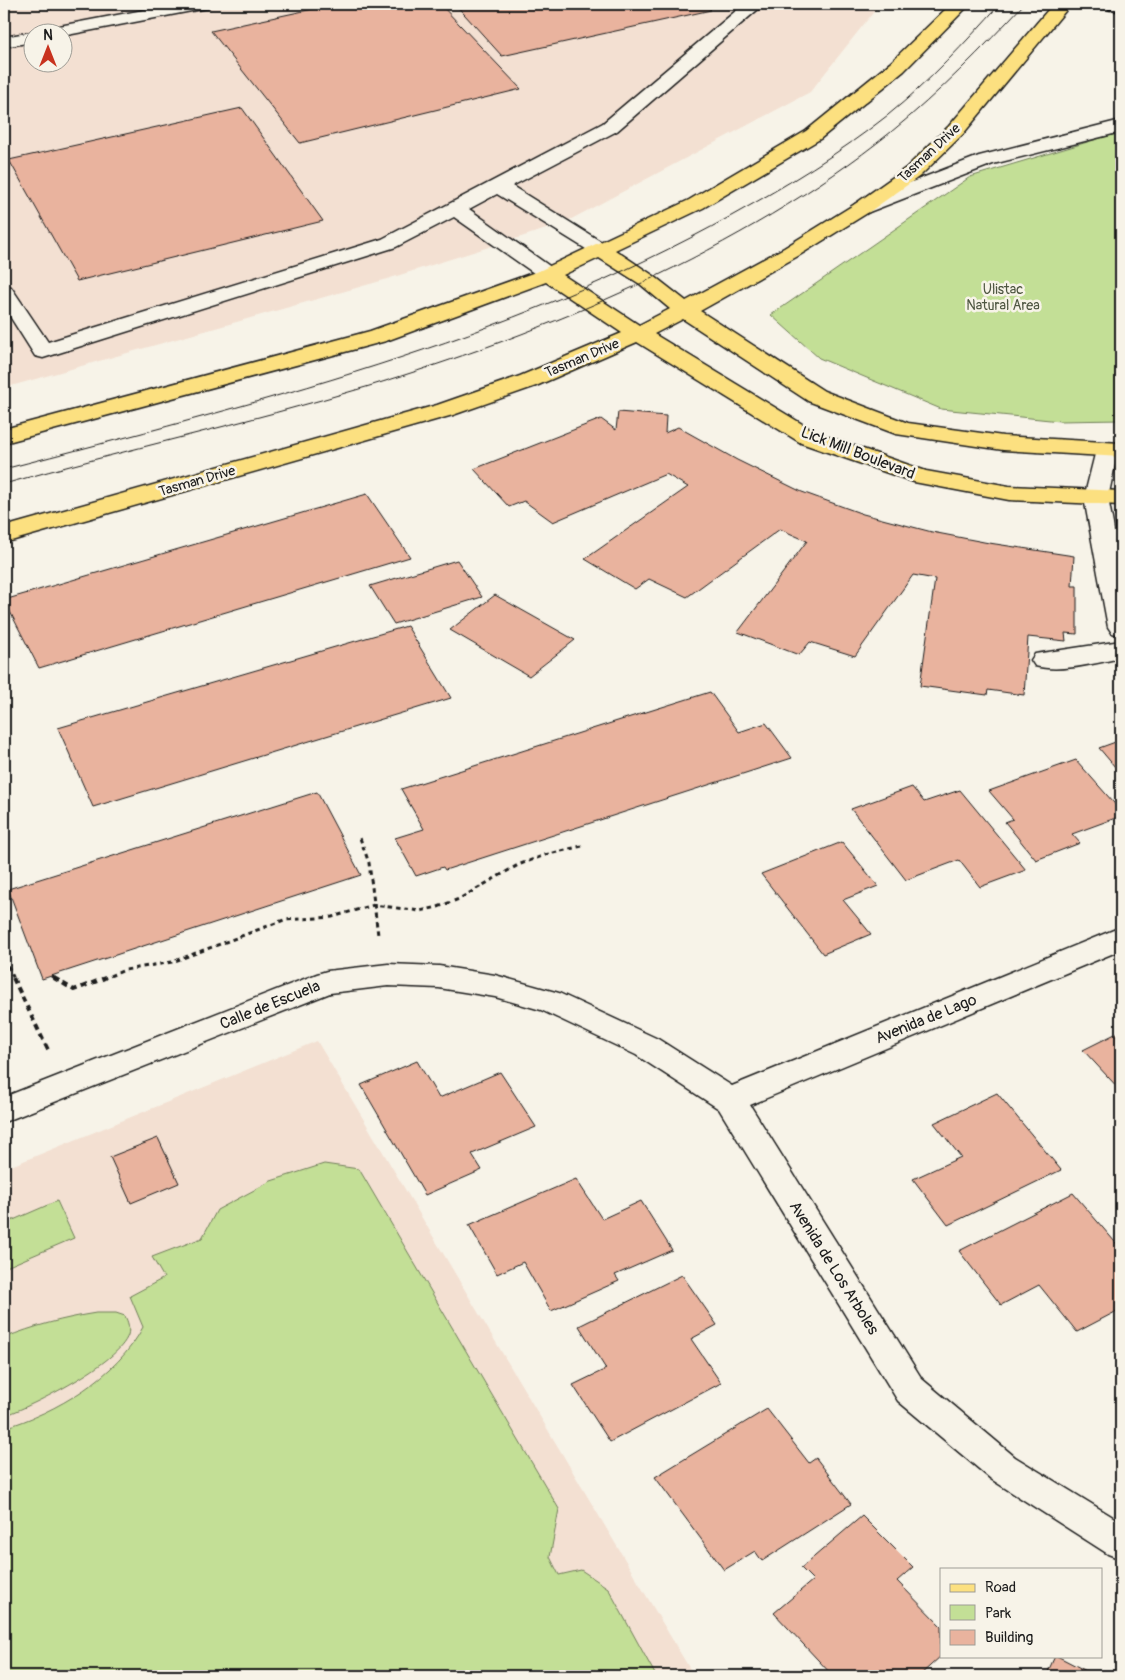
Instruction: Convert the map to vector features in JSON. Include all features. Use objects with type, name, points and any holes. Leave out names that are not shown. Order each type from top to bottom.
[{"type":"main road","points":[[4,436],[378,336],[548,274],[696,204],[813,135],[897,66],[961,4]]},
{"type":"main road","name":"Tasman Drive","points":[[4,535],[445,410],[528,381],[638,334],[760,270],[862,208],[913,172],[956,130],[1062,4]]},
{"type":"main road","points":[[601,250],[647,280],[684,310],[816,396],[904,429],[1003,443],[1114,450]]},
{"type":"main road","name":"Lick Mill Boulevard","points":[[548,274],[638,334],[809,438],[922,478],[1009,492],[1121,498]]},
{"type":"street","points":[[72,29],[202,4]]},
{"type":"street","points":[[4,291],[42,351],[389,243],[610,127],[755,4]]},
{"type":"street","points":[[4,42],[22,39]]},
{"type":"street","points":[[862,208],[986,160],[1121,126]]},
{"type":"street","points":[[498,186],[601,250]]},
{"type":"street","points":[[456,209],[548,274]]},
{"type":"street","points":[[1114,450],[1096,498],[1121,628]]},
{"type":"street","points":[[1044,660],[1088,656],[1121,649]]},
{"type":"street","name":"Avenida de Lago","points":[[730,1100],[1121,938]]},
{"type":"street","name":"Calle de Escuela","points":[[4,1110],[326,982],[388,975],[439,977],[495,986],[548,1001]]},
{"type":"street","name":"Avenida de Los Arboles","points":[[548,1001],[647,1047],[730,1100],[910,1390],[1003,1468],[1121,1542]]},
{"type":"path","points":[[1089,6],[1121,12]]},
{"type":"path","points":[[360,838],[369,863],[378,935]]},
{"type":"path","points":[[51,976],[74,990],[125,970],[172,962],[284,920],[302,917],[337,916],[373,904],[393,905],[406,910],[427,910],[458,899],[518,866],[548,853],[582,846]]},
{"type":"path","points":[[4,958],[65,1086]]},
{"type":"shaded area","points":[[4,4],[880,4],[810,92],[562,224],[384,280],[4,388]]},
{"type":"shaded area","points":[[317,1041],[694,1676],[4,1676],[4,1169]]},
{"type":"green space","name":"Ulistac Natural Area","points":[[1121,132],[1121,420],[1060,421],[941,409],[819,358],[771,315],[970,177]]},
{"type":"green space","points":[[324,1164],[359,1169],[559,1509],[550,1557],[559,1575],[581,1570],[608,1588],[656,1676],[4,1676],[4,1428],[44,1413],[83,1390],[101,1377],[132,1345],[143,1327],[130,1296],[164,1278],[152,1257],[202,1238],[217,1210],[271,1181]]},
{"type":"green space","points":[[57,1201],[74,1238],[4,1268],[4,1224]]},
{"type":"green space","points":[[96,1313],[116,1313],[125,1316],[129,1332],[121,1346],[109,1358],[73,1382],[34,1403],[4,1416],[4,1338],[49,1323]]},
{"type":"building","points":[[336,4],[440,4],[521,89],[300,143],[211,31]]},
{"type":"building","points":[[455,4],[704,4],[711,10],[502,56]]},
{"type":"building","points":[[242,108],[323,221],[77,281],[9,160]]},
{"type":"building","points":[[618,412],[666,416],[665,433],[678,427],[737,460],[802,492],[863,514],[932,532],[1074,556],[1072,586],[1077,586],[1077,634],[1065,633],[1066,641],[1028,637],[1024,695],[988,690],[987,695],[920,686],[935,579],[913,575],[855,656],[810,642],[799,655],[738,632],[807,541],[780,529],[687,597],[649,579],[635,589],[585,559],[688,487],[666,474],[553,522],[524,501],[509,507],[474,469],[601,419],[616,430]]},
{"type":"building","points":[[367,494],[410,557],[39,668],[4,600]]},
{"type":"building","points":[[457,560],[482,597],[394,624],[370,586]]},
{"type":"building","points":[[495,595],[575,640],[529,676],[450,630]]},
{"type":"building","points":[[407,626],[451,698],[93,807],[58,728]]},
{"type":"building","points":[[710,692],[739,732],[766,723],[792,758],[445,870],[443,867],[416,876],[395,838],[424,829],[401,789]]},
{"type":"building","points":[[1121,740],[1121,774],[1099,748]]},
{"type":"building","points":[[1076,760],[1121,811],[1121,816],[1072,834],[1080,843],[1036,860],[1005,822],[1013,819],[989,791]]},
{"type":"building","points":[[912,787],[924,802],[960,790],[1026,870],[980,887],[959,860],[906,880],[851,809]]},
{"type":"building","points":[[317,792],[361,875],[42,979],[8,889]]},
{"type":"building","points":[[842,842],[878,886],[843,900],[871,934],[823,954],[761,874]]},
{"type":"building","points":[[1121,1031],[1121,1091],[1083,1050]]},
{"type":"building","points":[[417,1061],[439,1098],[500,1072],[536,1127],[472,1154],[482,1170],[425,1195],[361,1085]]},
{"type":"building","points":[[997,1093],[1061,1170],[948,1225],[913,1179],[961,1157],[934,1123]]},
{"type":"building","points":[[158,1138],[179,1183],[131,1203],[110,1157]]},
{"type":"building","points":[[576,1179],[602,1219],[641,1201],[672,1250],[615,1275],[619,1281],[551,1311],[523,1262],[497,1274],[469,1225]]},
{"type":"building","points":[[1073,1193],[1121,1249],[1121,1309],[1077,1332],[1039,1285],[1001,1305],[959,1251]]},
{"type":"building","points":[[682,1275],[717,1325],[691,1339],[721,1383],[610,1442],[573,1385],[606,1369],[579,1326]]},
{"type":"building","points":[[767,1409],[809,1463],[816,1458],[851,1504],[762,1561],[755,1551],[724,1570],[655,1477]]},
{"type":"building","points":[[862,1516],[913,1567],[897,1581],[940,1625],[940,1657],[919,1676],[833,1676],[774,1613],[813,1580],[801,1568]]},
{"type":"building","points":[[1054,1658],[1061,1658],[1096,1676],[1046,1676]]},
{"type":"tram line","points":[[4,469],[285,394],[377,365],[469,334],[558,299],[647,260],[773,192],[813,168],[870,129],[932,76],[1000,4]]},
{"type":"tram line","points":[[4,484],[276,413],[366,387],[504,341],[573,314],[641,284],[772,214],[833,175],[891,132],[926,102],[1024,4]]}]
